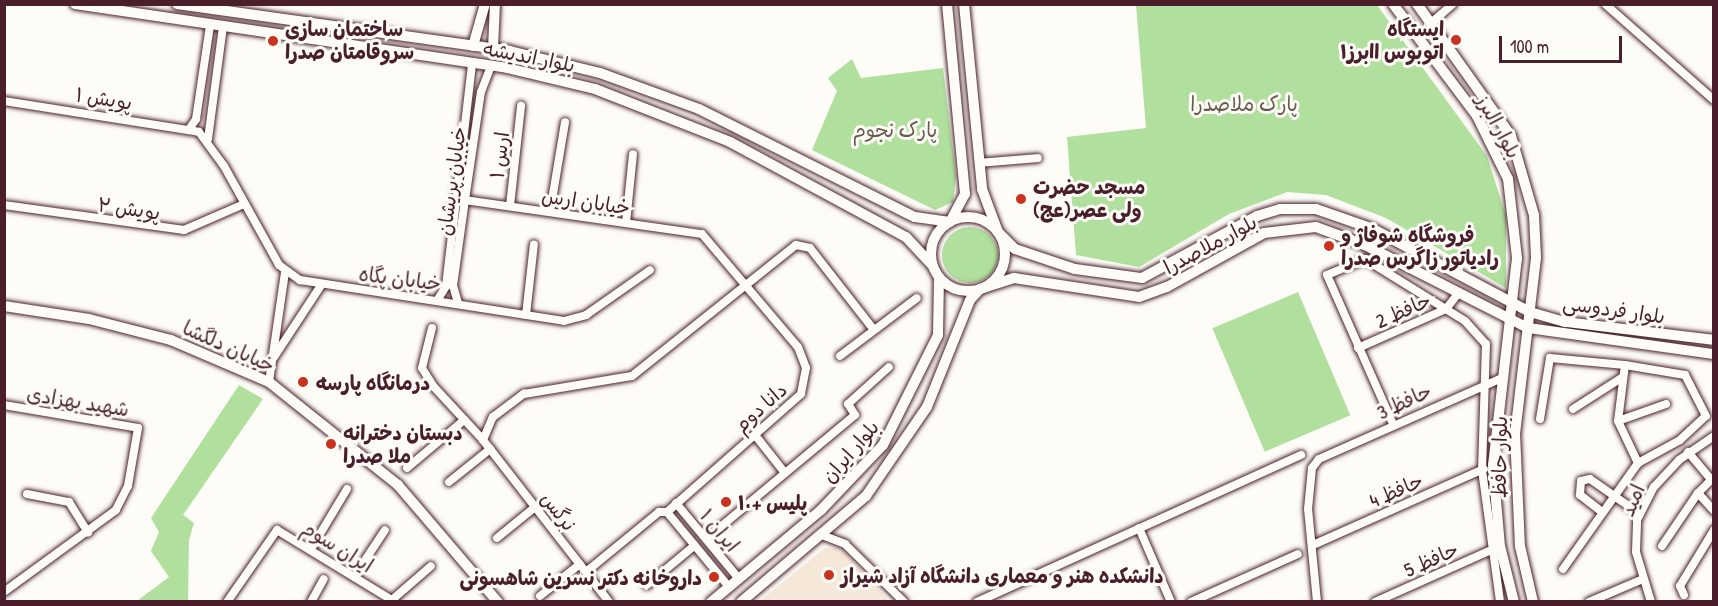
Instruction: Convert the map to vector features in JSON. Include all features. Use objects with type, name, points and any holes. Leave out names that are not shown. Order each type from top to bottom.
[{"type":"main road","name":"بلوار اندیشه","points":[[75,4],[491,66],[595,89],[692,124],[884,224],[906,237],[932,265]]},
{"type":"main road","name":"بلوار اندیشه","points":[[177,4],[493,49],[649,90],[737,127],[915,217],[951,222]]},
{"type":"main road","points":[[473,46],[484,4]]},
{"type":"main road","points":[[493,49],[495,4]]},
{"type":"main road","points":[[947,4],[965,194],[951,222],[936,236],[932,265],[939,278],[958,290],[980,289],[1003,265],[998,232],[982,189],[964,4]]},
{"type":"main road","name":"بلوار البرز","points":[[1393,4],[1477,116],[1508,178],[1517,258],[1512,322]]},
{"type":"main road","name":"بلوار البرز","points":[[1417,4],[1493,105],[1526,173],[1536,258],[1530,312]]},
{"type":"main road","name":"بلوار ملاصدرا","points":[[998,232],[1027,254],[1125,280],[1159,271],[1257,216],[1280,208],[1316,209],[1373,229],[1512,305]]},
{"type":"main road","points":[[951,222],[971,217],[998,232]]},
{"type":"main road","name":"بلوار ملاصدرا","points":[[980,289],[1031,277],[1139,297],[1167,287],[1255,237],[1300,226],[1365,246],[1456,296],[1512,322]]},
{"type":"main road","name":"بلوار ایران","points":[[711,602],[850,481],[883,446],[911,397],[938,335],[939,278]]},
{"type":"main road","name":"بلوار ایران","points":[[741,602],[866,496],[927,407],[970,300],[980,289]]},
{"type":"main road","name":"بلوار فردوسی","points":[[1512,305],[1530,312],[1713,340]]},
{"type":"main road","name":"خیابان دلگشا","points":[[4,306],[89,319],[171,340],[270,382],[398,484],[498,602]]},
{"type":"main road","name":"بلوار حافظ","points":[[1530,312],[1515,433],[1515,492],[1533,602]]},
{"type":"main road","name":"بلوار فردوسی","points":[[1512,322],[1528,328],[1713,354]]},
{"type":"main road","name":"بلوار حافظ","points":[[1512,322],[1493,465],[1500,546],[1514,602]]},
{"type":"main road","points":[[911,397],[927,407]]},
{"type":"street","points":[[1431,22],[1453,4]]},
{"type":"street","points":[[1605,4],[1713,100]]},
{"type":"street","points":[[210,25],[196,119],[190,128],[208,139],[285,272],[270,382]]},
{"type":"street","points":[[208,139],[223,27]]},
{"type":"street","name":"خیابان پریشان","points":[[438,298],[446,286],[472,63]]},
{"type":"street","name":"خیابان پریشان","points":[[458,303],[453,286],[481,92],[491,66]]},
{"type":"street","name":"پویش ۱","points":[[4,101],[190,128]]},
{"type":"street","name":"ارس ۱","points":[[510,206],[521,106]]},
{"type":"street","points":[[550,212],[565,122]]},
{"type":"street","points":[[626,223],[633,154]]},
{"type":"street","points":[[979,163],[1038,158]]},
{"type":"street","name":"خیابان ارس","points":[[465,200],[702,234]]},
{"type":"street","name":"پویش ۲","points":[[4,205],[184,230],[244,204]]},
{"type":"street","name":"دانا دوم","points":[[586,572],[659,512],[667,512],[801,394],[806,368],[798,347],[702,234]]},
{"type":"street","points":[[526,315],[534,244]]},
{"type":"street","points":[[483,440],[494,417],[524,394],[632,376],[796,245],[810,248],[874,330]]},
{"type":"street","points":[[1393,424],[1327,275],[1365,259],[1446,309],[1486,344],[1487,381],[1482,470],[1489,551],[1500,602]]},
{"type":"street","name":"خیابان پگاه","points":[[285,272],[322,285],[438,298],[564,321],[586,315],[650,270]]},
{"type":"street","points":[[272,361],[322,285]]},
{"type":"street","name":"حافظ 2","points":[[1358,348],[1446,309],[1456,296]]},
{"type":"street","points":[[840,356],[917,298]]},
{"type":"street","name":"نرگس","points":[[432,328],[422,368],[483,440],[609,602]]},
{"type":"street","points":[[1540,419],[1550,358],[1625,365],[1685,375],[1706,416],[1680,440],[1638,463],[1612,496],[1563,570]]},
{"type":"street","points":[[1625,365],[1618,421],[1638,463]]},
{"type":"street","points":[[706,539],[855,415],[848,404],[890,367]]},
{"type":"street","name":"حافظ 3","points":[[1313,545],[1308,509],[1312,468],[1319,459],[1487,381],[1504,377]]},
{"type":"street","points":[[1573,409],[1623,377]]},
{"type":"street","points":[[1618,421],[1666,404]]},
{"type":"street","name":"شهید بهزادی","points":[[4,405],[138,428],[128,486],[116,510],[88,533],[4,592]]},
{"type":"street","points":[[407,468],[464,420]]},
{"type":"street","points":[[754,435],[785,473]]},
{"type":"street","name":"امید","points":[[1651,602],[1635,552],[1640,514],[1654,487],[1688,452],[1713,436]]},
{"type":"street","points":[[449,482],[490,449]]},
{"type":"street","points":[[1662,546],[1698,493],[1712,477],[1688,452]]},
{"type":"street","points":[[977,602],[1301,455]]},
{"type":"street","name":"حافظ 4","points":[[1313,545],[1493,465]]},
{"type":"street","points":[[1602,512],[1580,495],[1578,484],[1590,479],[1640,514]]},
{"type":"street","points":[[311,549],[347,489]]},
{"type":"street","points":[[1698,493],[1713,511]]},
{"type":"street","points":[[27,494],[60,496],[88,533]]},
{"type":"street","name":"ایران ۱","points":[[676,503],[739,579]]},
{"type":"street","points":[[497,538],[535,507]]},
{"type":"street","name":"ایران ۱","points":[[667,512],[729,587]]},
{"type":"street","points":[[1140,528],[1171,602]]},
{"type":"street","points":[[354,577],[385,530]]},
{"type":"street","points":[[1684,594],[1680,586],[1713,530]]},
{"type":"street","name":"ایران سوم","points":[[227,602],[271,532],[284,532],[394,600]]},
{"type":"street","points":[[822,534],[845,544],[904,602]]},
{"type":"street","points":[[648,585],[695,545]]},
{"type":"street","points":[[1313,545],[1317,602]]},
{"type":"street","name":"حافظ 5","points":[[1375,602],[1500,546]]},
{"type":"street","points":[[1191,602],[1298,555]]},
{"type":"street","points":[[540,596],[580,564]]},
{"type":"street","points":[[394,600],[431,566]]},
{"type":"street","points":[[311,602],[324,579]]},
{"type":"street","points":[[1589,602],[1643,579]]},
{"type":"shaded area","name":"دانشکده هنر و معماری دانشگاه آزاد شیراز","points":[[825,548],[842,548],[889,601],[760,601]]},
{"type":"green space","name":"پارک ملاصدرا","points":[[1136,5],[1377,5],[1487,156],[1506,216],[1506,288],[1386,218],[1326,195],[1287,192],[1229,214],[1139,267],[1076,255],[1067,137],[1146,128]]},
{"type":"green space","name":"پارک نجوم","points":[[852,59],[861,78],[943,68],[956,176],[953,202],[935,210],[812,150],[837,91],[828,78]]},
{"type":"green space","points":[[965,227],[975,227],[990,235],[996,244],[998,255],[996,266],[990,275],[975,283],[965,283],[954,278],[947,271],[942,260],[942,250],[947,239],[954,232]]},
{"type":"green space","points":[[1298,292],[1350,415],[1265,452],[1212,328]]},
{"type":"green space","points":[[239,385],[263,399],[183,515],[194,523],[189,540],[188,601],[137,601],[169,577],[151,551],[159,532],[151,518]]},
{"type":"place","name":"ایستگاه اتوبوس اابرز۱","points":[[1456,40]]},
{"type":"place","name":"ساختمان سازی سروقامتان صدرا","points":[[273,41]]},
{"type":"place","name":"مسجد حضرت ولی عصر(عج)","points":[[1021,199]]},
{"type":"place","name":"فروشگاه شوفاژ و رادیاتور زاگرس صدرا","points":[[1329,246]]},
{"type":"place","name":"درمانگاه پارسه","points":[[303,382]]},
{"type":"place","name":"دبستان دخترانه ملا صدرا","points":[[331,444]]},
{"type":"place","name":"پلیس +۱۰","points":[[726,502]]},
{"type":"place","name":"دانشکده هنر و معماری دانشگاه آزاد شیراز","points":[[829,575]]},
{"type":"place","name":"داروخانه دکتر نسرین شاهسونی","points":[[714,577]]}]
